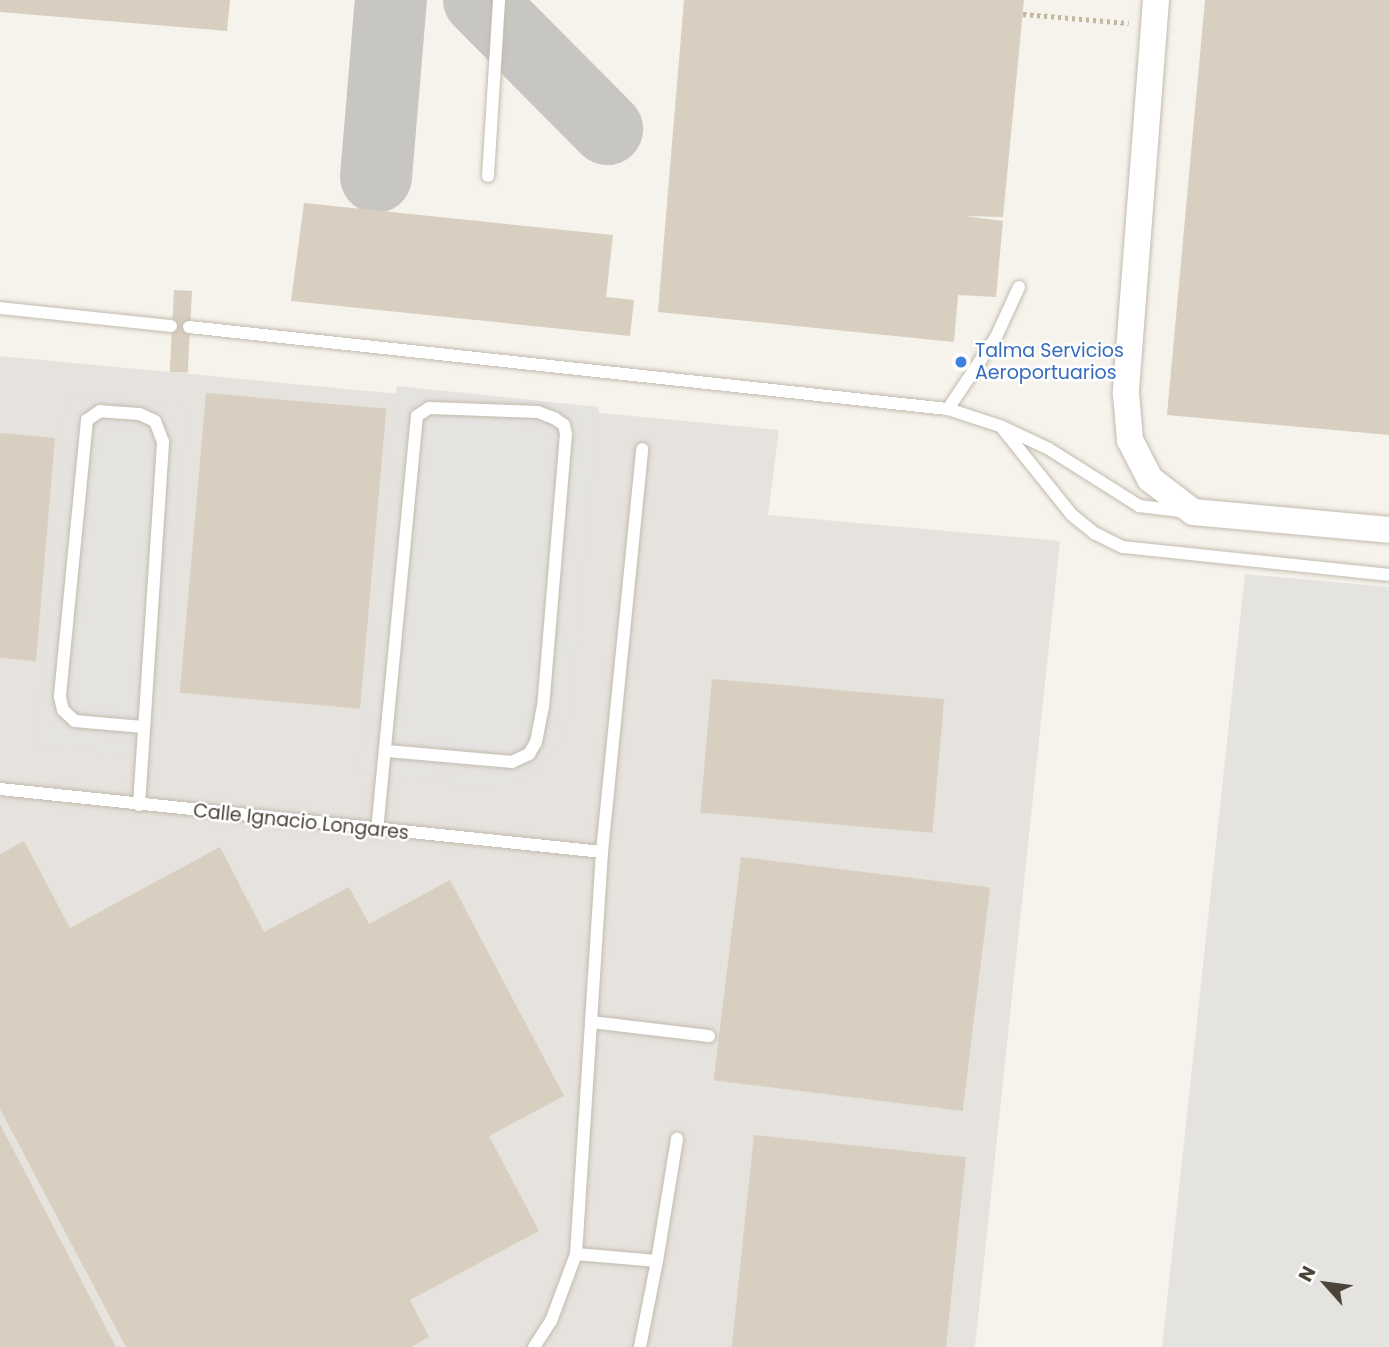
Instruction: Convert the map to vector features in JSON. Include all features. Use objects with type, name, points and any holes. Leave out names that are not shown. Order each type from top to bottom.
[{"type":"street","points":[[1155,13],[1126,394],[1130,440],[1150,479],[1192,512],[1389,530]]},
{"type":"lane","points":[[488,176],[499,0]]},
{"type":"lane","points":[[948,409],[996,337],[1019,286]]},
{"type":"lane","points":[[0,308],[171,326]]},
{"type":"lane","points":[[190,327],[948,409],[1000,426],[1049,449],[1139,506],[1192,512]]},
{"type":"lane","points":[[377,831],[387,751],[417,416],[429,408],[538,412],[554,418],[564,425],[566,434],[543,706],[529,754],[512,762],[387,751]]},
{"type":"lane","points":[[139,805],[162,431],[155,421],[139,414],[100,411],[87,420],[60,697],[64,710],[75,721],[143,727]]},
{"type":"lane","points":[[1000,426],[1072,515],[1094,533],[1123,547],[1389,575]]},
{"type":"lane","points":[[534,1347],[551,1321],[576,1254],[602,852],[642,449]]},
{"type":"lane","name":"Calle Ignacio Longares","points":[[0,789],[377,831],[602,852]]},
{"type":"lane","points":[[591,1022],[709,1036]]},
{"type":"lane","points":[[640,1347],[677,1139]]},
{"type":"lane","points":[[576,1254],[657,1261]]},
{"type":"path","points":[[1023,14],[1155,13]]},
{"type":"shaded area","points":[[0,356],[779,430],[768,515],[1060,541],[975,1347],[0,1347]]},
{"type":"shaded area","points":[[397,386],[599,407],[569,716],[561,745],[544,767],[517,782],[493,788],[358,774]]},
{"type":"shaded area","points":[[66,396],[188,407],[157,757],[35,747]]},
{"type":"shaded area","points":[[1245,574],[1389,587],[1389,1347],[1162,1347]]},
{"type":"building","points":[[0,0],[230,0],[227,31],[0,12]]},
{"type":"building","points":[[684,0],[1024,0],[1003,217],[964,216],[1003,221],[996,297],[958,295],[954,342],[658,312]]},
{"type":"building","points":[[1205,0],[1389,0],[1389,435],[1167,415]]},
{"type":"building","points":[[304,203],[613,235],[606,297],[634,300],[630,336],[291,301]]},
{"type":"building","points":[[174,290],[192,291],[188,373],[170,372]]},
{"type":"building","points":[[206,393],[386,409],[360,709],[180,693]]},
{"type":"building","points":[[0,433],[55,438],[36,661],[0,658]]},
{"type":"building","points":[[712,679],[944,699],[932,833],[700,812]]},
{"type":"building","points":[[24,841],[70,928],[220,847],[264,932],[349,887],[369,924],[450,880],[564,1096],[489,1136],[539,1231],[410,1300],[429,1337],[411,1347],[126,1347],[0,1109],[0,854]]},
{"type":"building","points":[[741,857],[990,888],[963,1111],[714,1080]]},
{"type":"building","points":[[0,1124],[116,1347],[0,1347]]},
{"type":"building","points":[[754,1135],[966,1157],[946,1347],[732,1347]]},
{"type":"taxiway","points":[[376,177],[391,0]]},
{"type":"taxiway","points":[[479,0],[607,129]]},
{"type":"place","name":"Talma Servicios Aeroportuarios","points":[[961,362]]}]
